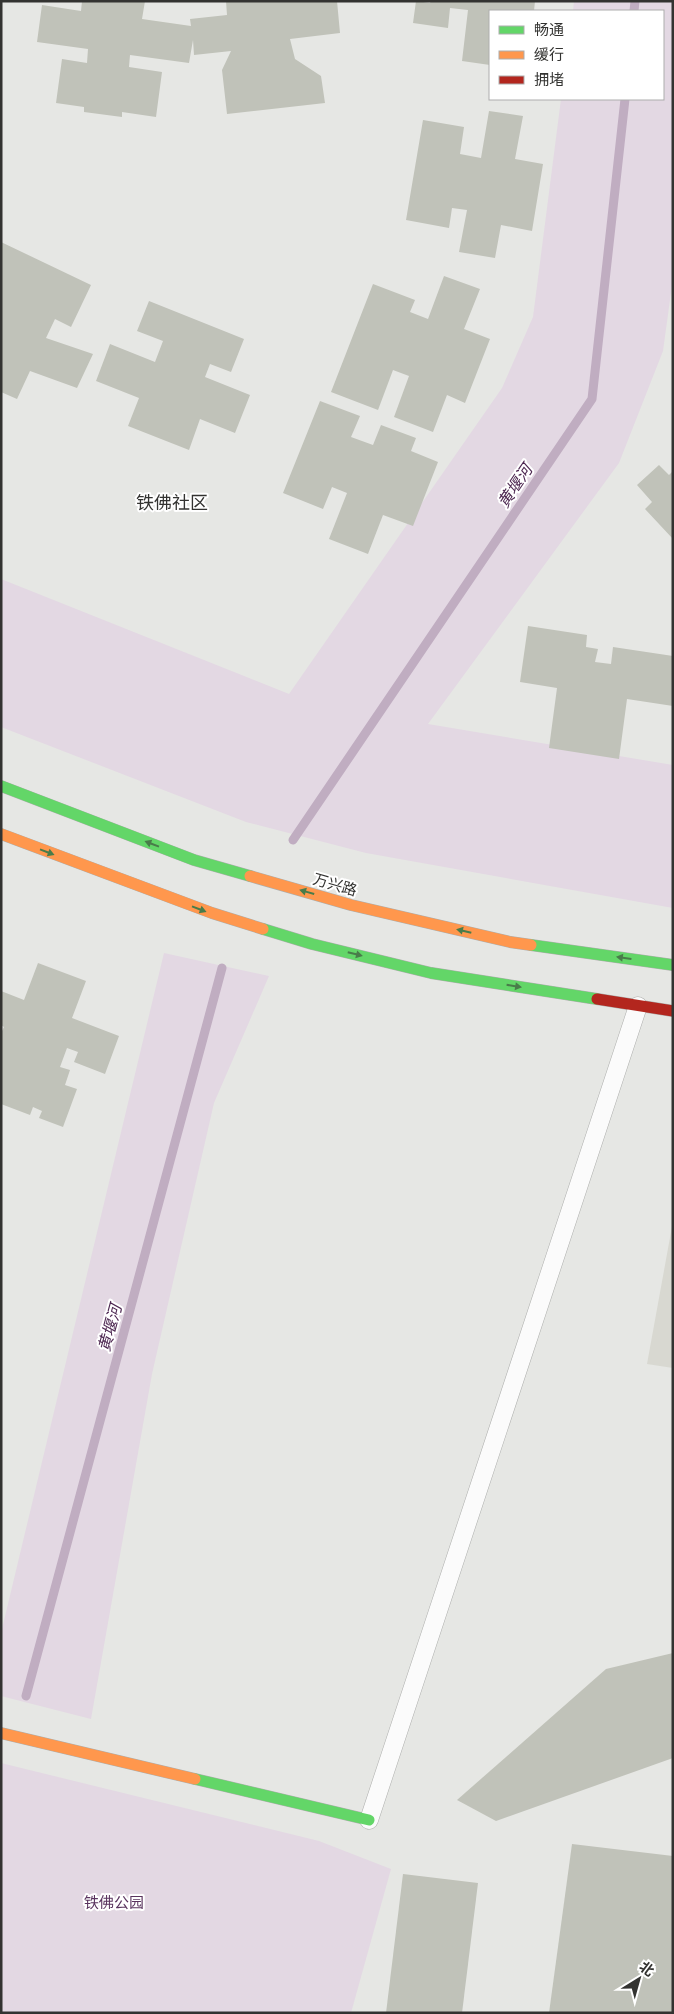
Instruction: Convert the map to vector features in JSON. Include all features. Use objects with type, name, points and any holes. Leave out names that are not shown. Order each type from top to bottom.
[{"type":"main road","name":"万兴路","points":[[1,786],[194,860],[351,905],[510,942],[673,965]]},
{"type":"main road","points":[[1,834],[212,913],[312,944],[431,973],[673,1011]]},
{"type":"main road","points":[[1,1733],[369,1820]]},
{"type":"lane","points":[[369,1820],[638,1006]]},
{"type":"shaded area","points":[[673,1221],[673,1368],[647,1364]]},
{"type":"green space","points":[[574,1],[673,1],[673,278],[663,351],[619,463],[428,724],[673,765],[673,908],[366,853],[246,822],[1,727],[1,579],[289,694],[502,388],[533,317],[561,100],[664,100],[664,10],[573,10]]},
{"type":"green space","points":[[164,953],[269,976],[214,1103],[152,1374],[91,1719],[1,1696],[1,1633]]},
{"type":"green space","name":"铁佛公园","points":[[1,1763],[319,1841],[391,1869],[351,2013],[1,2013]]},
{"type":"building","points":[[82,1],[145,1],[142,19],[191,26],[190,19],[227,15],[226,1],[337,1],[340,33],[290,39],[295,59],[321,76],[325,103],[227,114],[222,70],[231,51],[194,55],[193,40],[189,63],[130,55],[129,67],[162,72],[156,117],[122,112],[122,117],[84,112],[84,107],[56,103],[62,59],[87,63],[88,49],[37,42],[42,5],[81,11]]},
{"type":"building","points":[[416,1],[430,3],[431,1],[535,1],[534,10],[489,10],[489,65],[462,61],[468,10],[450,8],[448,28],[413,23]]},
{"type":"building","points":[[489,111],[523,116],[515,159],[543,164],[532,231],[501,225],[495,258],[459,252],[467,210],[452,208],[449,228],[406,220],[423,120],[464,127],[460,154],[481,158]]},
{"type":"building","points":[[1,242],[91,285],[71,327],[55,319],[46,338],[93,354],[77,388],[30,371],[17,399],[1,392]]},
{"type":"building","points":[[444,276],[480,289],[464,329],[490,339],[465,403],[447,395],[433,432],[394,417],[409,376],[393,370],[378,410],[331,392],[373,284],[415,300],[410,312],[428,319]]},
{"type":"building","points":[[149,301],[244,339],[231,372],[210,364],[205,377],[250,395],[235,433],[200,419],[189,450],[128,426],[139,398],[96,381],[110,344],[155,362],[163,341],[137,331]]},
{"type":"building","points":[[320,401],[360,416],[351,437],[373,445],[381,425],[416,438],[411,451],[438,462],[413,526],[383,515],[368,554],[329,539],[347,493],[332,487],[323,509],[283,493]]},
{"type":"building","points":[[659,465],[669,475],[673,471],[673,539],[645,509],[652,502],[637,485]]},
{"type":"building","points":[[528,626],[587,635],[586,647],[598,649],[595,662],[611,664],[613,647],[673,656],[673,706],[627,699],[619,759],[549,748],[557,688],[520,682]]},
{"type":"building","points":[[38,963],[86,981],[72,1018],[119,1036],[105,1074],[74,1062],[78,1052],[67,1048],[60,1067],[70,1070],[65,1085],[77,1089],[63,1127],[39,1118],[42,1111],[33,1107],[30,1115],[1,1104],[1,1033],[4,1027],[1,1025],[1,991],[24,1000]]},
{"type":"building","points":[[673,1653],[673,1758],[496,1821],[457,1800],[606,1669]]},
{"type":"building","points":[[572,1844],[673,1856],[673,2013],[549,2013]]},
{"type":"building","points":[[403,1874],[478,1883],[462,2013],[386,2013]]},
{"type":"waterway","name":"黄堰河","points":[[634,10],[635,1]]},
{"type":"waterway","name":"黄堰河","points":[[293,840],[592,399],[625,100]]},
{"type":"waterway","name":"黄堰河","points":[[26,1696],[222,968]]},
{"type":"traffic: fast","points":[[1,786],[194,860],[250,876]]},
{"type":"traffic: fast","points":[[263,929],[312,944],[431,973],[597,999]]},
{"type":"traffic: fast","points":[[531,945],[673,965]]},
{"type":"traffic: fast","points":[[195,1779],[369,1820]]},
{"type":"traffic: slow","points":[[1,834],[212,913],[263,929]]},
{"type":"traffic: slow","points":[[250,876],[351,905],[510,942],[531,945]]},
{"type":"traffic: slow","points":[[1,1733],[195,1779]]},
{"type":"traffic: jam","points":[[597,999],[673,1011]]},
{"type":"district","name":"铁佛社区","points":[[172,503]]}]
